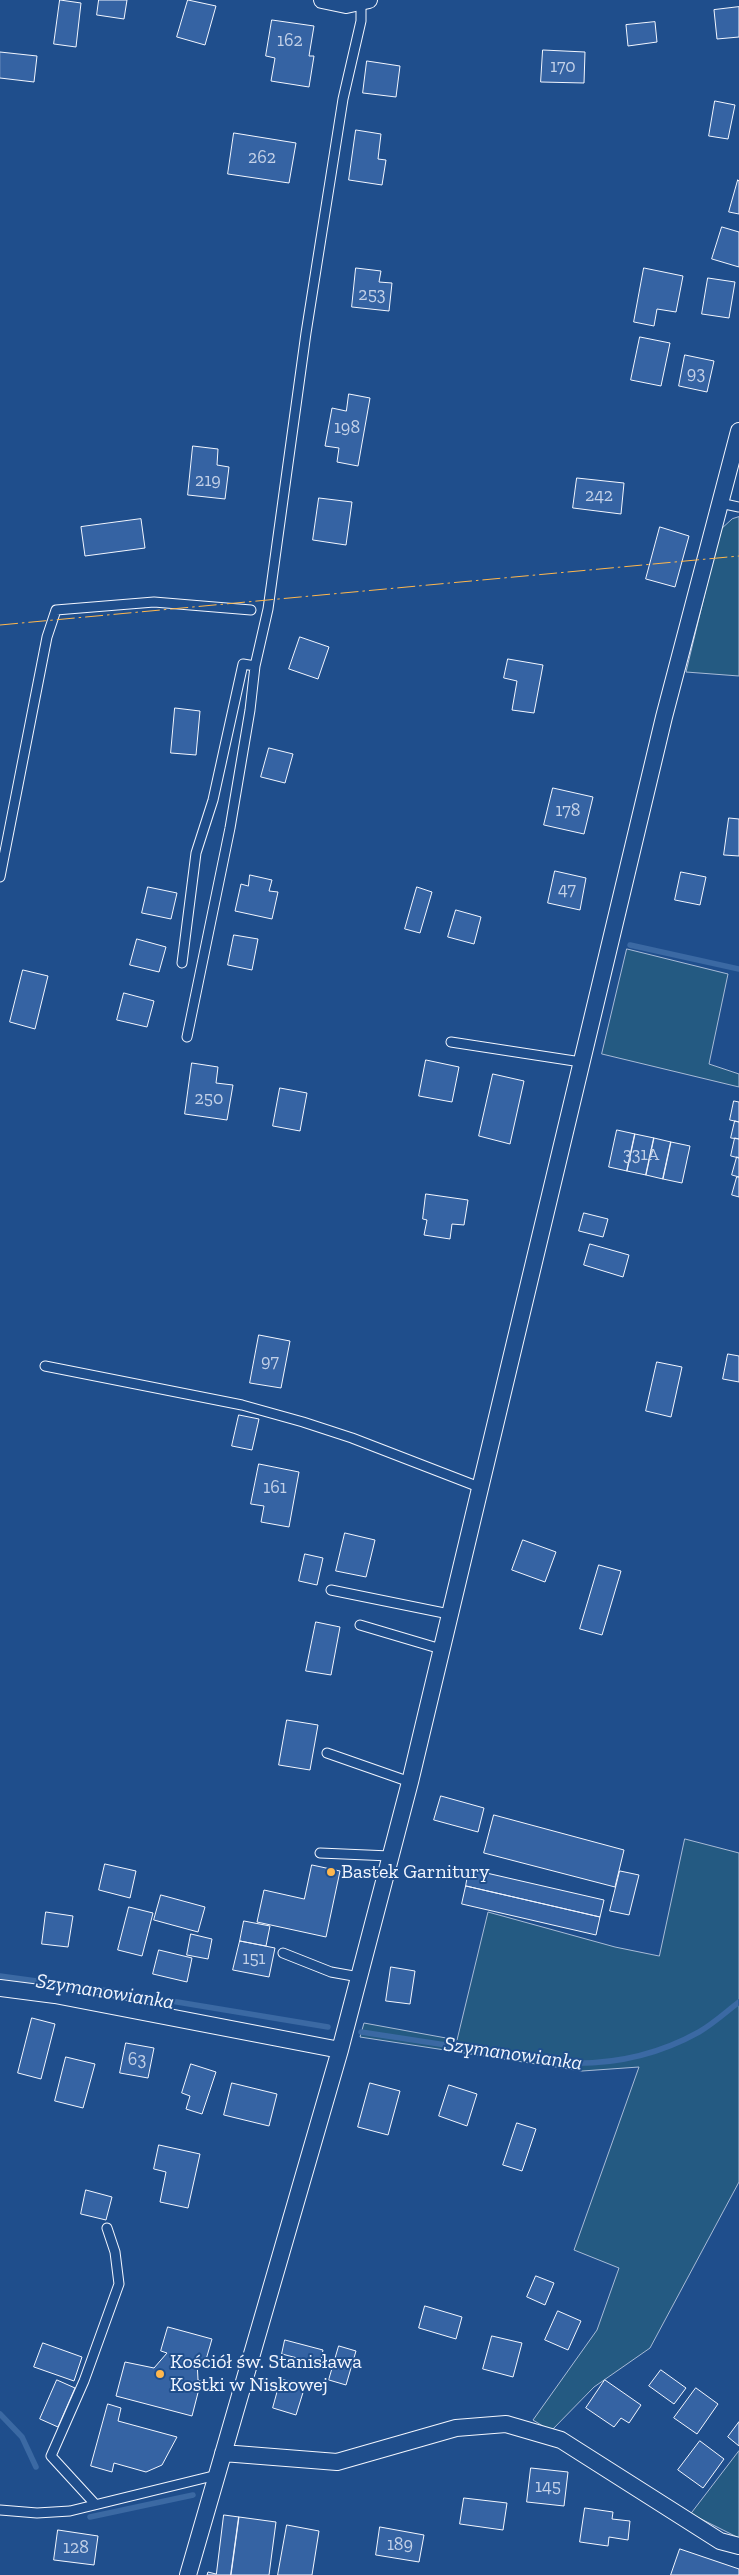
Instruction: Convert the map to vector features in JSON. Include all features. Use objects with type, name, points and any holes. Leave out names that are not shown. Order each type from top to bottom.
[{"type":"street","points":[[322,0],[346,5],[365,2]]},
{"type":"street","points":[[188,2575],[340,2050],[410,1782],[479,1486],[664,718],[739,431]]},
{"type":"street","points":[[0,1988],[55,1995],[340,2050]]},
{"type":"street","points":[[224,2453],[337,2462],[456,2428],[506,2424],[561,2440],[720,2542],[739,2546]]},
{"type":"lane","points":[[187,1037],[230,828],[250,710],[255,666],[268,609],[310,305],[343,100],[365,2]]},
{"type":"lane","points":[[720,503],[739,507]]},
{"type":"lane","points":[[0,877],[47,637],[56,610],[154,602],[251,610]]},
{"type":"lane","points":[[182,963],[196,853],[213,800],[243,664],[255,666]]},
{"type":"lane","points":[[451,1042],[581,1062]]},
{"type":"lane","points":[[45,1366],[242,1405],[304,1422],[479,1486]]},
{"type":"lane","points":[[331,1590],[449,1614]]},
{"type":"lane","points":[[360,1624],[441,1649]]},
{"type":"lane","points":[[327,1753],[410,1782]]},
{"type":"lane","points":[[320,1853],[390,1856]]},
{"type":"lane","points":[[283,1953],[331,1972],[359,1976]]},
{"type":"lane","points":[[95,2504],[51,2456],[84,2380],[119,2284],[115,2252],[107,2228]]},
{"type":"lane","points":[[0,2510],[37,2513],[70,2511],[217,2475]]},
{"type":"shaded area","points":[[739,517],[739,676],[686,672],[720,530],[732,519]]},
{"type":"shaded area","points":[[627,949],[728,974],[709,1064],[739,1074],[739,1087],[602,1054]]},
{"type":"shaded area","points":[[685,1839],[739,1853],[739,2182],[650,2348],[594,2387],[551,2431],[533,2420],[597,2330],[619,2268],[574,2250],[639,2067],[582,2071],[360,2037],[364,2023],[457,2040],[488,1912],[615,1947],[659,1956]]},
{"type":"shaded area","points":[[739,2451],[739,2538],[691,2514]]},
{"type":"building","points":[[60,0],[81,3],[76,47],[54,44]]},
{"type":"building","points":[[99,0],[127,0],[124,19],[97,15]]},
{"type":"building","points":[[188,0],[216,6],[205,45],[177,37]]},
{"type":"building","points":[[739,7],[739,37],[717,39],[714,10]]},
{"type":"building","points":[[272,20],[314,26],[309,56],[314,56],[309,87],[271,81],[275,58],[266,56]]},
{"type":"building","points":[[655,22],[657,42],[628,46],[626,25]]},
{"type":"building","points":[[543,50],[585,52],[584,83],[541,82]]},
{"type":"building","points":[[0,52],[37,56],[34,82],[0,78]]},
{"type":"building","points":[[367,61],[400,66],[396,97],[363,93]]},
{"type":"building","points":[[715,101],[735,105],[728,139],[709,136]]},
{"type":"building","points":[[356,130],[381,134],[378,159],[386,160],[382,185],[349,180]]},
{"type":"building","points":[[234,133],[296,143],[289,183],[228,174]]},
{"type":"building","points":[[739,181],[739,214],[729,212]]},
{"type":"building","points":[[722,227],[739,232],[739,267],[712,259]]},
{"type":"building","points":[[356,268],[381,271],[379,282],[392,283],[389,311],[352,307]]},
{"type":"building","points":[[644,268],[683,276],[676,312],[657,309],[654,326],[634,322]]},
{"type":"building","points":[[708,278],[735,282],[729,318],[702,314]]},
{"type":"building","points":[[640,337],[670,343],[661,386],[631,380]]},
{"type":"building","points":[[685,355],[714,361],[707,392],[679,386]]},
{"type":"building","points":[[349,394],[370,398],[358,466],[337,462],[339,448],[325,446],[332,408],[346,411]]},
{"type":"building","points":[[193,446],[218,449],[217,465],[229,467],[225,499],[188,495]]},
{"type":"building","points":[[577,478],[624,483],[621,514],[573,508]]},
{"type":"building","points":[[319,498],[352,502],[346,545],[313,540]]},
{"type":"building","points":[[141,519],[145,548],[85,556],[81,527]]},
{"type":"building","points":[[660,527],[689,536],[675,587],[646,579]]},
{"type":"building","points":[[300,637],[329,647],[318,679],[289,669]]},
{"type":"building","points":[[508,659],[543,665],[534,713],[512,710],[517,681],[504,678]]},
{"type":"building","points":[[175,708],[200,711],[196,755],[171,753]]},
{"type":"building","points":[[269,748],[293,754],[285,783],[261,777]]},
{"type":"building","points":[[553,788],[593,797],[584,834],[544,825]]},
{"type":"building","points":[[729,818],[739,819],[739,856],[724,855]]},
{"type":"building","points":[[555,871],[586,878],[580,910],[548,903]]},
{"type":"building","points":[[681,872],[706,877],[700,905],[675,900]]},
{"type":"building","points":[[250,875],[272,880],[269,891],[278,892],[272,919],[235,911],[241,884],[248,886]]},
{"type":"building","points":[[148,887],[177,893],[171,919],[142,913]]},
{"type":"building","points":[[417,887],[432,892],[420,933],[405,929]]},
{"type":"building","points":[[456,910],[481,917],[474,944],[448,937]]},
{"type":"building","points":[[234,935],[258,939],[252,970],[228,965]]},
{"type":"building","points":[[137,939],[166,947],[159,972],[130,965]]},
{"type":"building","points":[[23,970],[48,976],[35,1029],[10,1022]]},
{"type":"building","points":[[124,993],[154,1001],[147,1027],[117,1020]]},
{"type":"building","points":[[426,1060],[459,1067],[452,1102],[419,1096]]},
{"type":"building","points":[[192,1063],[218,1067],[216,1083],[233,1085],[227,1120],[185,1114]]},
{"type":"building","points":[[493,1074],[524,1081],[510,1144],[479,1136]]},
{"type":"building","points":[[280,1088],[307,1093],[300,1131],[273,1126]]},
{"type":"building","points":[[734,1101],[739,1102],[739,1122],[730,1120]]},
{"type":"building","points":[[735,1121],[739,1122],[739,1139],[731,1138]]},
{"type":"building","points":[[617,1130],[635,1134],[627,1171],[609,1167]]},
{"type":"building","points":[[635,1134],[654,1138],[646,1175],[627,1171]]},
{"type":"building","points":[[654,1138],[671,1142],[663,1179],[646,1175]]},
{"type":"building","points":[[735,1138],[739,1139],[739,1158],[731,1156]]},
{"type":"building","points":[[671,1142],[690,1146],[682,1183],[663,1179]]},
{"type":"building","points":[[737,1157],[739,1158],[739,1177],[732,1175]]},
{"type":"building","points":[[737,1177],[739,1177],[739,1197],[732,1195]]},
{"type":"building","points":[[426,1194],[468,1200],[464,1225],[452,1224],[450,1239],[424,1235],[427,1220],[423,1219]]},
{"type":"building","points":[[584,1213],[608,1219],[603,1237],[579,1231]]},
{"type":"building","points":[[590,1244],[629,1255],[623,1277],[584,1265]]},
{"type":"building","points":[[259,1335],[290,1341],[281,1388],[250,1383]]},
{"type":"building","points":[[728,1354],[739,1356],[739,1382],[723,1379]]},
{"type":"building","points":[[657,1362],[682,1367],[671,1417],[646,1411]]},
{"type":"building","points":[[239,1415],[259,1419],[252,1450],[232,1446]]},
{"type":"building","points":[[259,1464],[299,1472],[289,1527],[261,1522],[264,1506],[251,1504]]},
{"type":"building","points":[[345,1533],[375,1540],[366,1577],[336,1571]]},
{"type":"building","points":[[523,1540],[556,1552],[545,1582],[512,1570]]},
{"type":"building","points":[[305,1554],[323,1558],[317,1585],[299,1581]]},
{"type":"building","points":[[599,1565],[621,1571],[602,1635],[580,1629]]},
{"type":"building","points":[[316,1622],[340,1627],[331,1675],[306,1671]]},
{"type":"building","points":[[287,1720],[318,1725],[310,1770],[279,1765]]},
{"type":"building","points":[[441,1796],[484,1808],[478,1832],[434,1820]]},
{"type":"building","points":[[494,1815],[624,1850],[615,1887],[484,1853]]},
{"type":"building","points":[[105,1864],[136,1871],[130,1898],[99,1890]]},
{"type":"building","points":[[312,1865],[340,1871],[326,1937],[257,1922],[264,1890],[304,1899]]},
{"type":"building","points":[[469,1869],[604,1900],[600,1917],[466,1886]]},
{"type":"building","points":[[620,1871],[639,1875],[629,1915],[610,1911]]},
{"type":"building","points":[[466,1886],[600,1917],[596,1935],[462,1904]]},
{"type":"building","points":[[161,1895],[205,1907],[198,1932],[154,1920]]},
{"type":"building","points":[[129,1907],[153,1913],[142,1956],[118,1950]]},
{"type":"building","points":[[46,1912],[73,1916],[68,1947],[42,1944]]},
{"type":"building","points":[[244,1921],[270,1926],[266,1946],[240,1941]]},
{"type":"building","points":[[191,1934],[212,1939],[208,1959],[187,1955]]},
{"type":"building","points":[[240,1941],[275,1948],[269,1977],[233,1970]]},
{"type":"building","points":[[159,1950],[192,1958],[187,1982],[153,1974]]},
{"type":"building","points":[[391,1967],[415,1971],[410,2004],[386,2001]]},
{"type":"building","points":[[32,2018],[55,2024],[41,2079],[18,2073]]},
{"type":"building","points":[[126,2043],[154,2048],[148,2078],[120,2073]]},
{"type":"building","points":[[66,2057],[95,2064],[83,2108],[55,2101]]},
{"type":"building","points":[[191,2064],[216,2072],[202,2114],[186,2109],[190,2096],[182,2093]]},
{"type":"building","points":[[232,2083],[277,2094],[269,2126],[224,2115]]},
{"type":"building","points":[[370,2083],[400,2091],[388,2135],[358,2127]]},
{"type":"building","points":[[449,2085],[477,2094],[467,2126],[439,2116]]},
{"type":"building","points":[[517,2123],[536,2129],[522,2171],[503,2165]]},
{"type":"building","points":[[159,2145],[200,2154],[188,2208],[160,2202],[166,2172],[154,2169]]},
{"type":"building","points":[[86,2190],[112,2197],[106,2220],[81,2214]]},
{"type":"building","points":[[536,2276],[554,2283],[545,2305],[527,2297]]},
{"type":"building","points":[[425,2306],[462,2317],[456,2339],[419,2328]]},
{"type":"building","points":[[558,2311],[581,2321],[568,2350],[545,2340]]},
{"type":"building","name":"Kościół św. Stanisława Kostki w Niskowej","points":[[168,2327],[212,2339],[205,2363],[197,2360],[198,2380],[201,2381],[192,2416],[116,2396],[125,2362],[154,2368],[167,2353],[161,2351]]},
{"type":"building","points":[[492,2336],[522,2343],[513,2377],[483,2369]]},
{"type":"building","points":[[285,2340],[323,2350],[320,2364],[282,2354]]},
{"type":"building","points":[[43,2343],[82,2357],[74,2381],[34,2367]]},
{"type":"building","points":[[339,2346],[356,2351],[346,2385],[329,2380]]},
{"type":"building","points":[[661,2370],[686,2388],[674,2404],[649,2386]]},
{"type":"building","points":[[281,2379],[305,2386],[296,2415],[273,2408]]},
{"type":"building","points":[[57,2380],[75,2388],[58,2427],[40,2419]]},
{"type":"building","points":[[605,2380],[641,2405],[629,2423],[621,2418],[614,2427],[586,2408]]},
{"type":"building","points":[[696,2388],[718,2404],[697,2434],[674,2418]]},
{"type":"building","points":[[108,2404],[121,2408],[118,2421],[177,2437],[162,2465],[146,2472],[114,2463],[112,2472],[91,2466]]},
{"type":"building","points":[[739,2422],[739,2446],[728,2437]]},
{"type":"building","points":[[700,2441],[724,2459],[703,2488],[678,2470]]},
{"type":"building","points":[[531,2468],[568,2472],[564,2506],[527,2502]]},
{"type":"building","points":[[464,2498],[507,2503],[503,2530],[460,2524]]},
{"type":"building","points":[[585,2508],[613,2512],[612,2519],[630,2521],[628,2540],[609,2537],[608,2546],[580,2542]]},
{"type":"building","points":[[224,2515],[239,2517],[231,2575],[207,2575],[208,2572],[216,2574]]},
{"type":"building","points":[[239,2517],[276,2522],[269,2575],[231,2575]]},
{"type":"building","points":[[287,2525],[319,2531],[312,2575],[278,2575]]},
{"type":"building","points":[[380,2527],[424,2535],[419,2562],[376,2555]]},
{"type":"building","points":[[58,2530],[98,2536],[94,2565],[54,2560]]},
{"type":"building","points":[[680,2549],[739,2569],[739,2575],[671,2575]]},
{"type":"waterway","points":[[630,945],[739,969]]},
{"type":"waterway","name":"Szymanowianka","points":[[0,1976],[117,1992],[328,2027]]},
{"type":"waterway","name":"Szymanowianka","points":[[361,2032],[564,2063],[599,2062],[633,2057],[667,2047],[699,2032],[739,2002]]},
{"type":"waterway","points":[[0,2414],[22,2437],[36,2467]]},
{"type":"waterway","points":[[90,2517],[193,2495]]},
{"type":"power","points":[[0,625],[739,556]]},
{"type":"place","name":"Bastek Garnitury","points":[[331,1872]]},
{"type":"place","name":"Kościół św. Stanisława Kostki w Niskowej","points":[[160,2374]]}]
